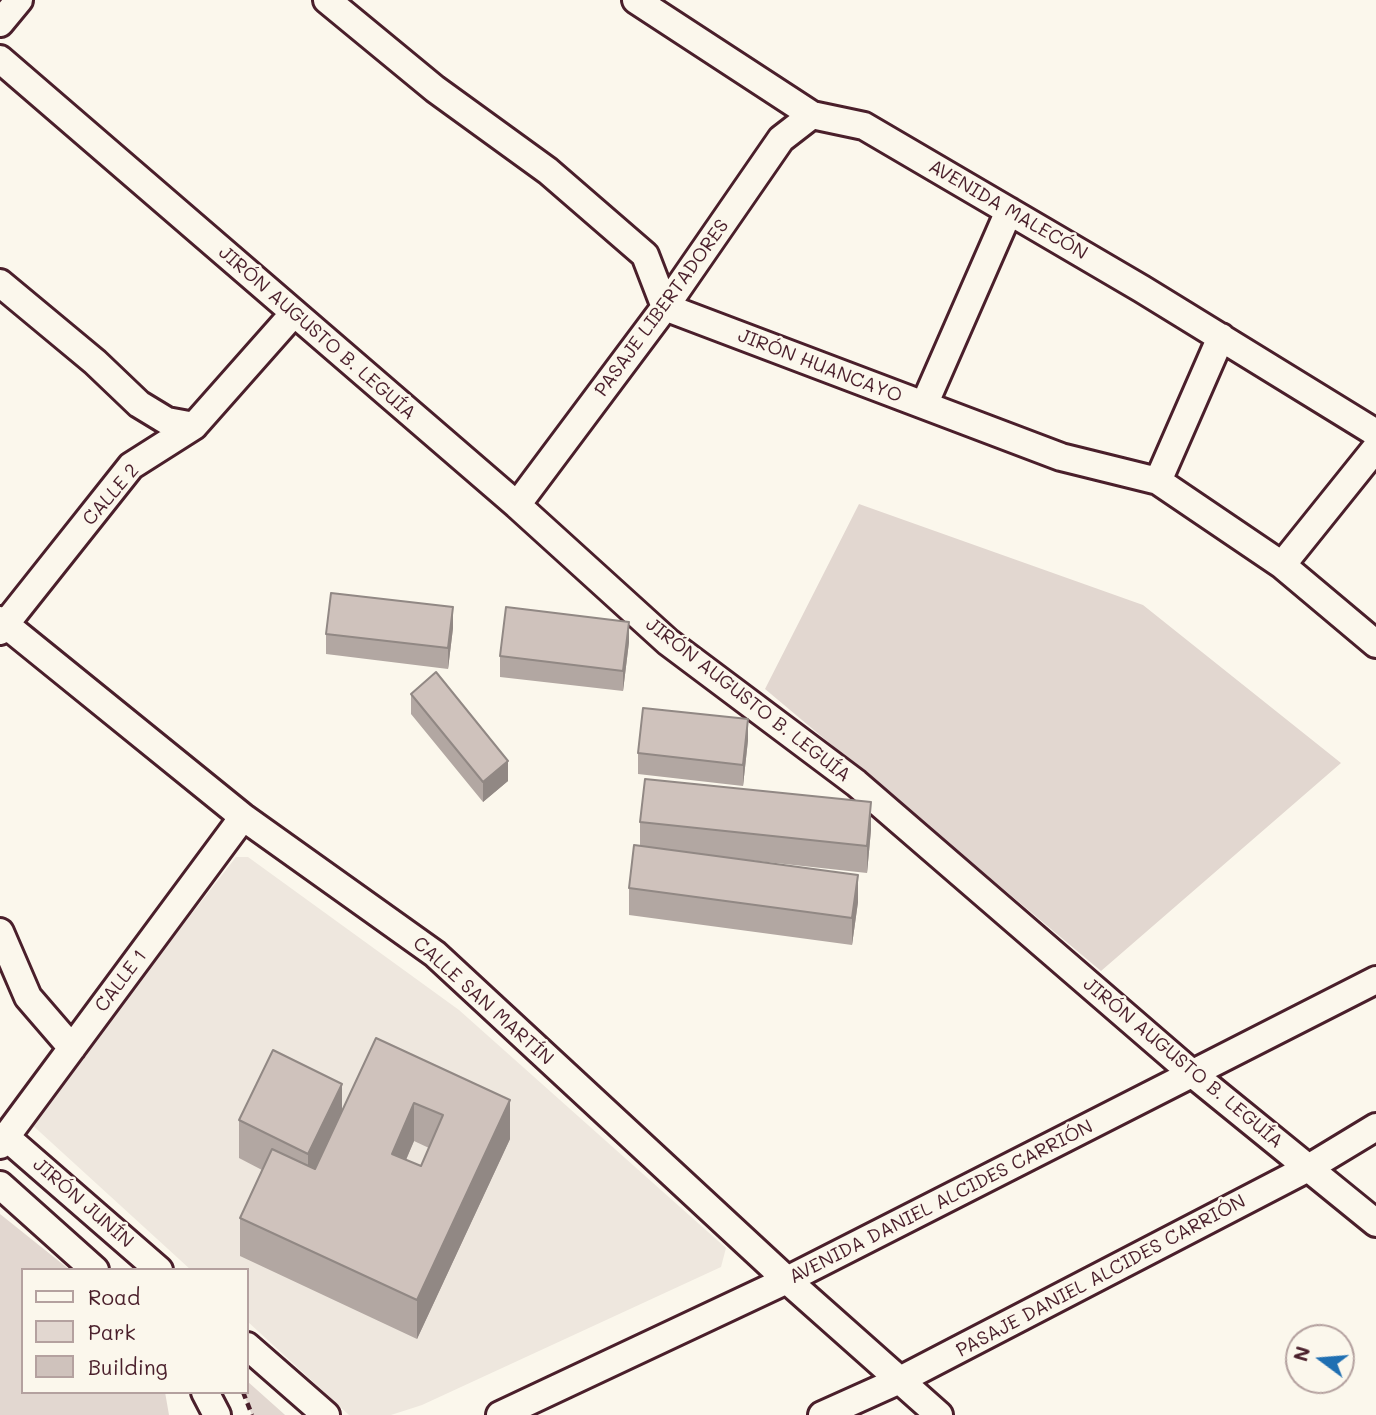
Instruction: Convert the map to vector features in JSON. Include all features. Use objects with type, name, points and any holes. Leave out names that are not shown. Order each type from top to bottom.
[{"type":"street","points":[[0,23],[19,0]]},
{"type":"street","points":[[327,0],[435,89],[548,171],[645,255],[665,307]]},
{"type":"street","name":"AVENIDA MALECÓN","points":[[636,0],[812,115],[864,126],[1221,337],[1376,433]]},
{"type":"street","name":"JIRÓN AUGUSTO B. LEGUÍA","points":[[0,59],[517,505],[668,642],[856,783],[1194,1075],[1376,1223]]},
{"type":"street","name":"PASAJE LIBERTADORES","points":[[517,505],[665,307],[781,139],[812,115]]},
{"type":"street","points":[[924,405],[1009,211]]},
{"type":"street","points":[[0,283],[95,362],[139,404],[167,421],[194,426]]},
{"type":"street","name":"JIRÓN HUANCAYO","points":[[665,307],[1061,457],[1158,481],[1282,565],[1376,644]]},
{"type":"street","name":"CALLE 2","points":[[2,626],[131,466],[194,426],[294,313]]},
{"type":"street","points":[[1158,481],[1221,337]]},
{"type":"street","points":[[1282,565],[1376,448]]},
{"type":"street","name":"CALLE SAN MARTÍN","points":[[2,626],[243,817],[435,954],[787,1280],[939,1415]]},
{"type":"street","name":"CALLE 1","points":[[3,1141],[243,817]]},
{"type":"street","points":[[0,932],[28,997],[72,1048]]},
{"type":"street","name":"AVENIDA DANIEL ALCIDES CARRIÓN","points":[[500,1415],[787,1280],[1376,980]]},
{"type":"street","name":"PASAJE DANIEL ALCIDES CARRIÓN","points":[[822,1415],[900,1380],[1310,1167],[1376,1127]]},
{"type":"street","name":"JIRÓN JUNÍN","points":[[3,1141],[157,1268]]},
{"type":"street","points":[[0,1185],[93,1268]]},
{"type":"street","points":[[248,1347],[326,1415]]},
{"type":"street","points":[[206,1394],[217,1415]]},
{"type":"path","points":[[244,1394],[252,1415]]},
{"type":"shaded area","points":[[236,857],[248,857],[459,1010],[726,1248],[721,1267],[422,1405],[391,1415],[349,1415],[248,1322],[248,1268],[189,1268],[29,1122]]},
{"type":"green space","points":[[859,504],[1143,605],[1341,763],[1101,971],[765,689]]},
{"type":"green space","points":[[0,1214],[68,1268],[21,1268],[21,1394],[165,1394],[169,1415],[0,1415]]},
{"type":"green space","points":[[248,1382],[285,1415],[252,1415],[244,1394],[248,1394]]},
{"type":"building","points":[[331,593],[453,607],[448,648],[326,634]]},
{"type":"building","points":[[506,607],[629,622],[623,671],[500,656]]},
{"type":"building","points":[[436,672],[508,761],[483,782],[411,694]]},
{"type":"building","points":[[643,708],[748,719],[743,765],[638,753]]},
{"type":"building","points":[[645,779],[871,802],[867,846],[640,822]]},
{"type":"building","points":[[634,845],[858,875],[852,918],[629,888]]},
{"type":"building","points":[[376,1038],[510,1100],[417,1300],[240,1218],[272,1149],[315,1169]],"holes":[[[414,1103],[443,1115],[421,1166],[392,1154]]]},
{"type":"building","points":[[273,1050],[342,1084],[308,1154],[239,1120]]}]
